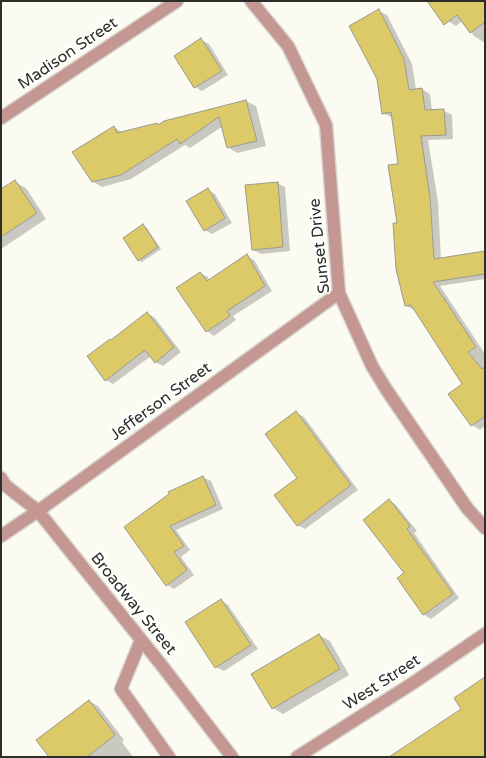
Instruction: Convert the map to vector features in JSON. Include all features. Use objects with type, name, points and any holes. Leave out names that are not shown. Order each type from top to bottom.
[{"type":"street","name":"Madison Street","points":[[1,118],[177,1]]},
{"type":"street","name":"Sunset Drive","points":[[250,1],[288,46],[326,125],[339,293],[372,366],[386,390],[467,508],[485,528]]},
{"type":"street","name":"Jefferson Street","points":[[1,536],[339,293]]},
{"type":"street","name":"Broadway Street","points":[[1,478],[6,485],[38,511],[232,757]]},
{"type":"street","name":"West Street","points":[[297,757],[413,683],[485,634]]},
{"type":"street","points":[[141,640],[121,689],[169,757]]},
{"type":"building","points":[[427,1],[485,1],[485,22],[470,33],[457,15],[444,25]]},
{"type":"building","points":[[379,9],[404,59],[409,90],[422,88],[425,110],[444,109],[446,135],[421,136],[430,197],[434,259],[485,251],[485,274],[433,282],[476,347],[468,352],[482,369],[485,367],[485,418],[471,426],[448,394],[462,384],[411,305],[405,306],[396,269],[393,223],[397,223],[388,165],[398,164],[391,112],[382,114],[377,79],[349,26]]},
{"type":"building","points":[[201,38],[222,71],[194,88],[174,56]]},
{"type":"building","points":[[246,100],[257,141],[227,148],[219,117],[180,144],[177,139],[121,175],[92,182],[72,152],[114,126],[117,133],[157,123],[158,125],[164,121]]},
{"type":"building","points":[[15,180],[37,213],[1,237],[1,189]]},
{"type":"building","points":[[278,182],[283,247],[252,250],[245,185]]},
{"type":"building","points":[[208,188],[225,218],[204,231],[186,201]]},
{"type":"building","points":[[143,224],[158,247],[138,261],[123,238]]},
{"type":"building","points":[[247,254],[265,286],[227,311],[230,316],[206,332],[176,288],[200,272],[207,281]]},
{"type":"building","points":[[147,312],[174,347],[155,363],[145,350],[105,381],[87,356]]},
{"type":"building","points":[[296,411],[351,485],[297,526],[274,495],[297,478],[265,434]]},
{"type":"building","points":[[203,476],[216,505],[170,526],[184,546],[174,552],[187,570],[166,586],[124,527],[169,494],[168,492]]},
{"type":"building","points":[[389,499],[410,526],[407,529],[453,594],[423,615],[397,578],[404,573],[363,520]]},
{"type":"building","points":[[221,599],[251,645],[215,668],[185,622]]},
{"type":"building","points":[[319,634],[340,669],[272,709],[251,674]]},
{"type":"building","points":[[485,677],[485,757],[389,757],[461,709],[454,698]]},
{"type":"building","points":[[89,700],[115,735],[87,757],[49,757],[36,740]]}]
